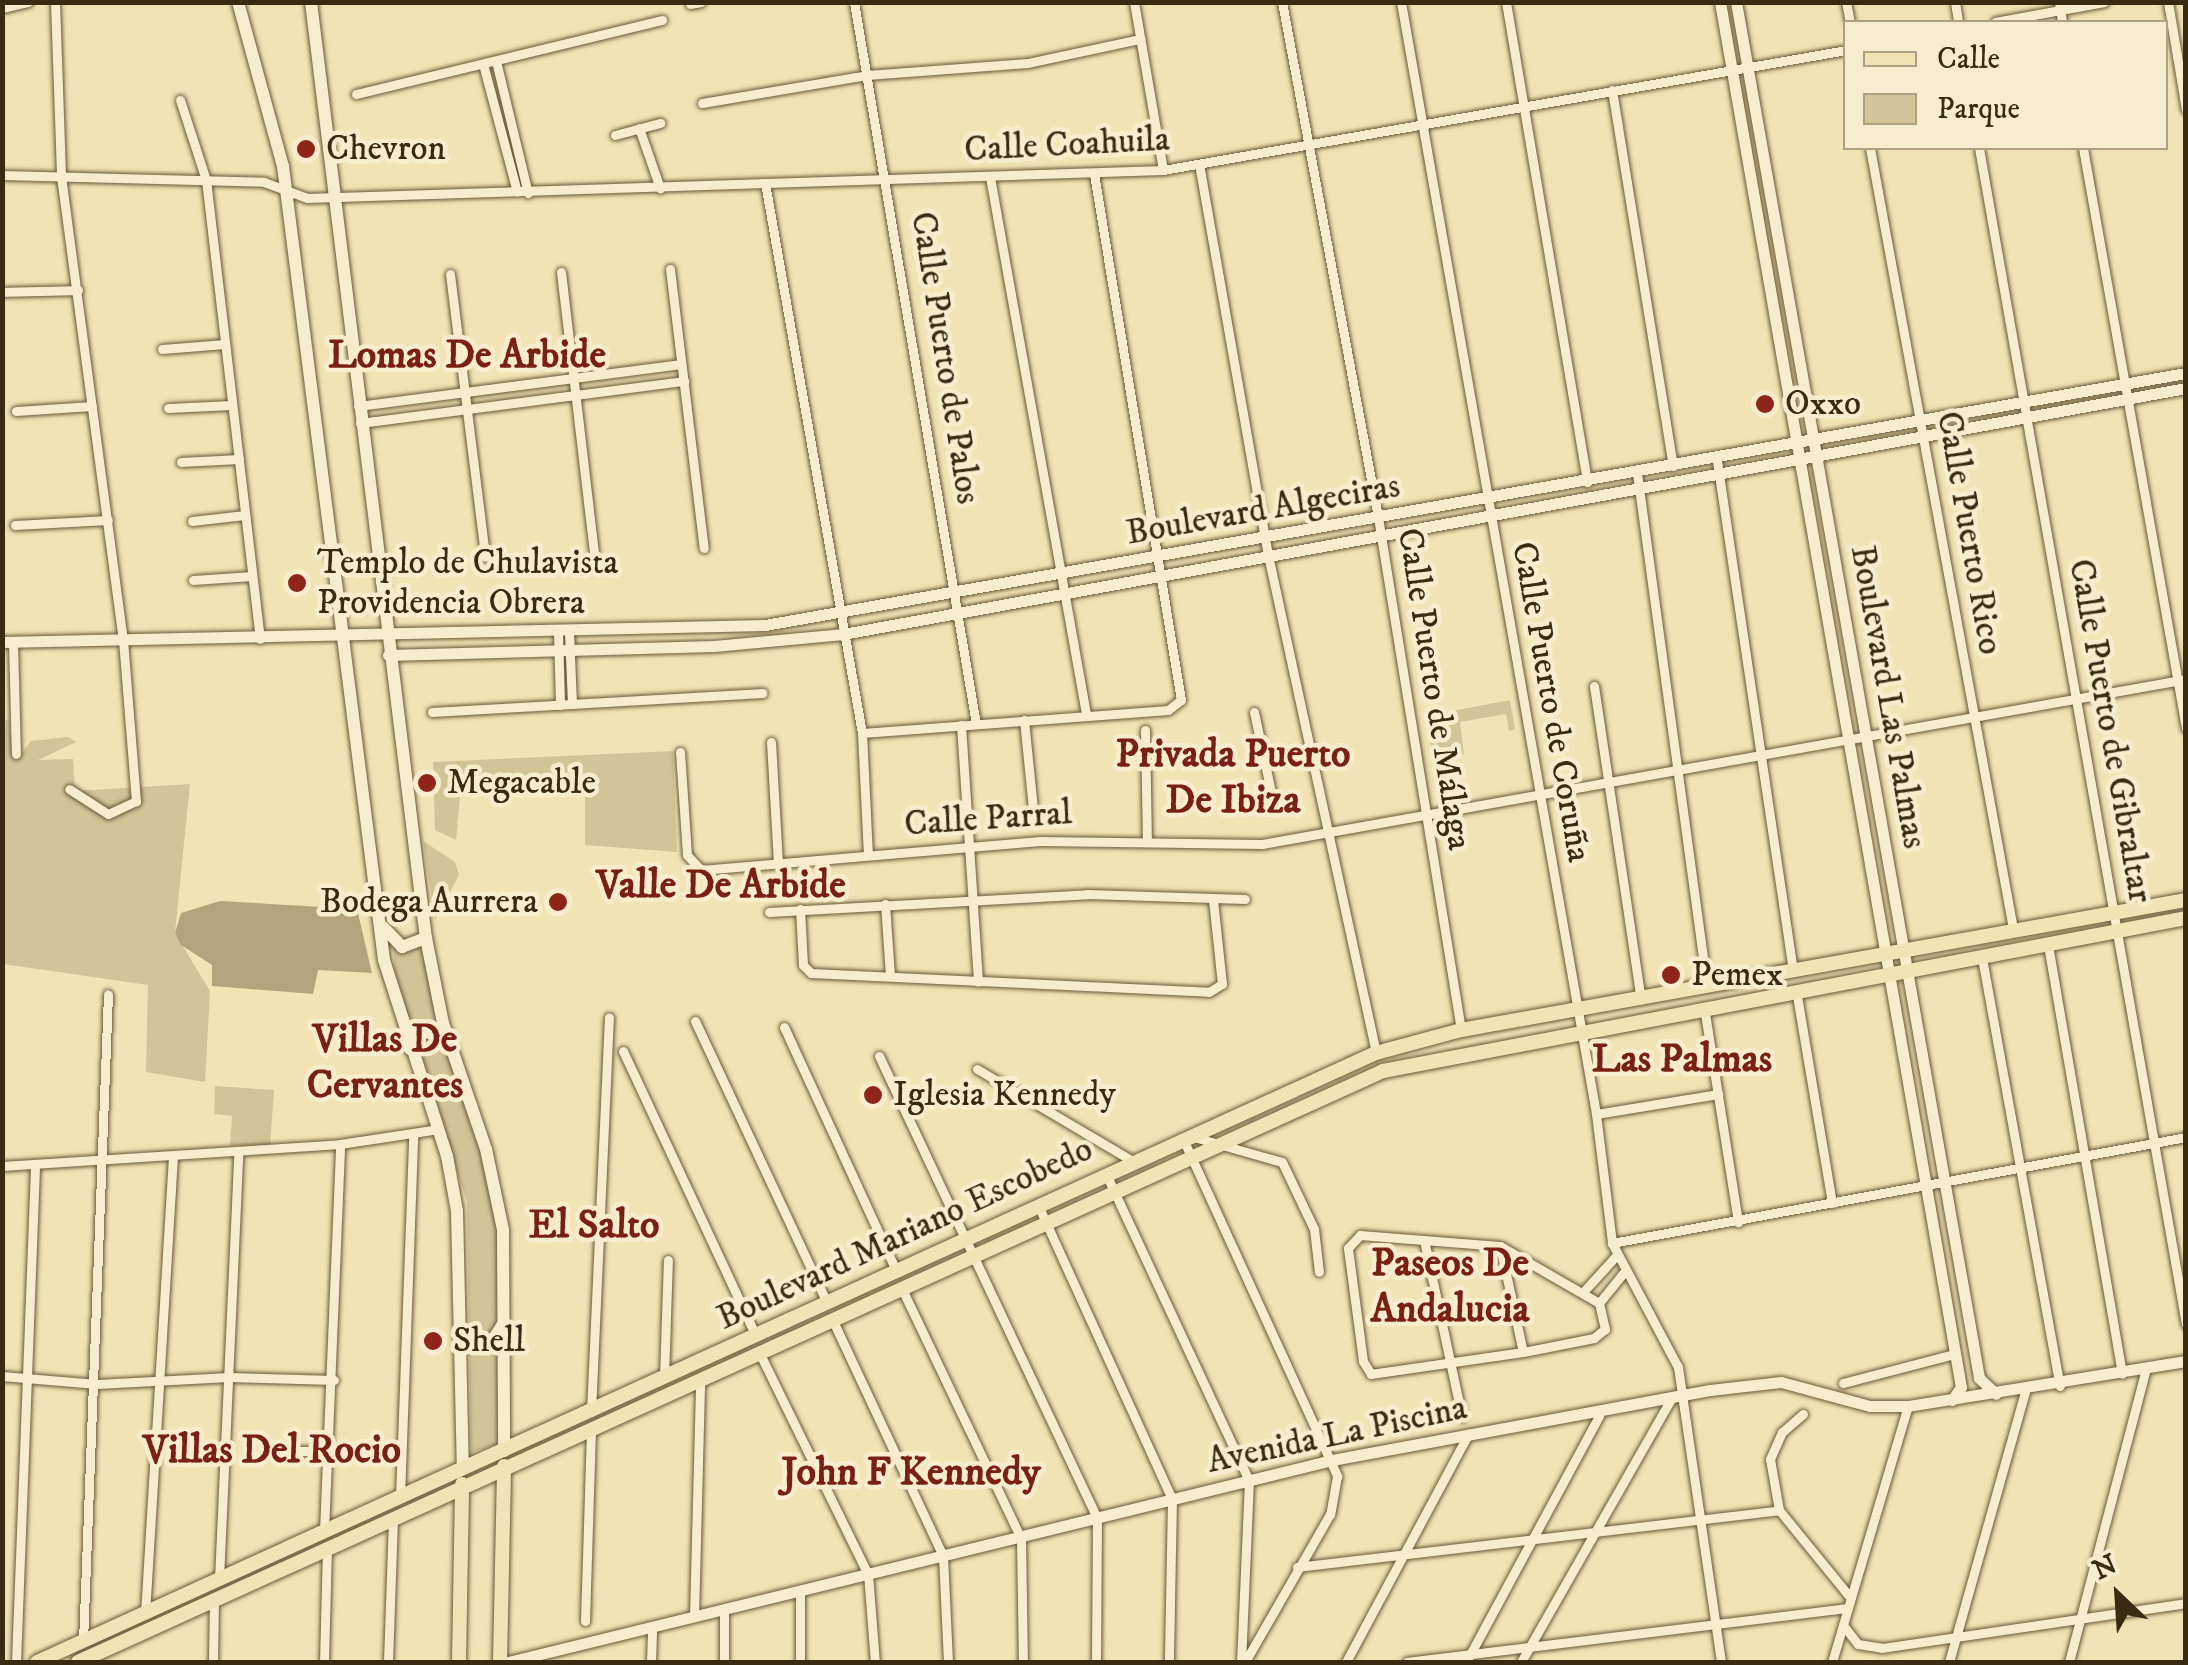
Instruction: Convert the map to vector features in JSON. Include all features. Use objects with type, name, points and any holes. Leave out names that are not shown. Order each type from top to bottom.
[{"type":"main road","points":[[238,2],[286,186],[381,925],[410,1048],[438,1130],[457,1211],[463,1468],[459,1662]]},
{"type":"main road","points":[[312,2],[330,193],[426,938],[448,1040],[494,1180],[506,1316],[500,1662]]},
{"type":"main road","name":"Boulevard Mariano Escobedo","points":[[37,1662],[1376,1052],[1461,1030],[1794,974],[2014,929],[2186,900]]},
{"type":"main road","name":"Boulevard Mariano Escobedo","points":[[78,1662],[504,1472],[1284,1114],[1408,1064],[2186,918]]},
{"type":"main road","points":[[381,925],[402,946],[426,938]]},
{"type":"main road","points":[[410,1048],[424,1031],[448,1040]]},
{"type":"main road","points":[[461,1348],[492,1341],[506,1316]]},
{"type":"street","points":[[2,8],[28,2]]},
{"type":"street","points":[[55,2],[61,176],[123,640],[136,800],[130,808],[108,814],[69,789]]},
{"type":"street","name":"Calle Puerto de Palos","points":[[854,2],[889,180],[976,724]]},
{"type":"street","points":[[1134,2],[1163,170]]},
{"type":"street","name":"Calle Puerto de Málaga","points":[[1282,2],[1378,517],[1461,1030]]},
{"type":"street","name":"Calle Puerto de Coruña","points":[[1401,2],[1596,1114],[1612,1243],[1616,1256],[1668,1338],[1721,1662]]},
{"type":"street","points":[[1506,2],[1587,482]]},
{"type":"street","name":"Boulevard Las Palmas","points":[[1720,2],[1852,738],[1961,1387]]},
{"type":"street","name":"Boulevard Las Palmas","points":[[1736,2],[1981,1382]]},
{"type":"street","points":[[2003,20],[2059,6],[2104,2]]},
{"type":"street","points":[[2168,2],[2186,109]]},
{"type":"street","points":[[356,94],[662,20]]},
{"type":"street","points":[[702,103],[867,75],[1028,63],[1140,38]]},
{"type":"street","name":"Calle Coahuila","points":[[2,175],[206,180],[286,186],[302,197],[330,193],[522,192],[1163,170],[1843,51]]},
{"type":"street","points":[[496,61],[522,192]]},
{"type":"street","points":[[482,64],[522,192]]},
{"type":"street","points":[[1612,90],[1674,468]]},
{"type":"street","points":[[180,100],[206,180],[260,639]]},
{"type":"street","points":[[615,134],[660,123]]},
{"type":"street","points":[[639,128],[660,188]]},
{"type":"street","name":"Calle Puerto Rico","points":[[1870,150],[2014,929]]},
{"type":"street","name":"Calle Puerto de Gibraltar","points":[[1979,150],[2186,1324]]},
{"type":"street","points":[[2084,150],[2126,398],[2182,680],[2186,728]]},
{"type":"street","points":[[1199,164],[1268,555],[1376,1052]]},
{"type":"street","points":[[862,733],[1168,710],[1182,694],[1094,174]]},
{"type":"street","points":[[990,177],[1057,574],[1086,714]]},
{"type":"street","points":[[765,183],[862,733],[868,854]]},
{"type":"street","points":[[670,269],[704,548]]},
{"type":"street","points":[[561,272],[594,552]]},
{"type":"street","points":[[450,274],[485,557]]},
{"type":"street","points":[[2,292],[78,290]]},
{"type":"street","points":[[162,349],[225,344]]},
{"type":"street","points":[[358,406],[682,364]]},
{"type":"street","name":"Boulevard Algeciras","points":[[8,642],[342,638],[764,625],[1814,444],[2186,373]]},
{"type":"street","points":[[360,423],[684,381]]},
{"type":"street","name":"Boulevard Algeciras","points":[[388,655],[565,650],[843,634],[958,610],[1720,478],[2186,388]]},
{"type":"street","points":[[168,408],[232,404]]},
{"type":"street","points":[[16,410],[92,406]]},
{"type":"street","points":[[181,462],[239,459]]},
{"type":"street","points":[[1717,461],[1794,974]]},
{"type":"street","points":[[1637,474],[1707,987]]},
{"type":"street","points":[[192,521],[245,515]]},
{"type":"street","points":[[16,525],[108,520]]},
{"type":"street","points":[[193,580],[252,576]]},
{"type":"street","points":[[563,632],[572,704]]},
{"type":"street","points":[[8,642],[16,754]]},
{"type":"street","points":[[560,705],[565,650]]},
{"type":"street","name":"Calle Parral","points":[[680,752],[692,864],[701,870],[972,847],[1146,840],[1262,844],[2182,680]]},
{"type":"street","points":[[1594,686],[1641,998]]},
{"type":"street","points":[[432,712],[762,693]]},
{"type":"street","points":[[1254,712],[1272,797]]},
{"type":"street","points":[[1024,720],[1034,819]]},
{"type":"street","points":[[960,725],[972,847],[978,981]]},
{"type":"street","points":[[1145,730],[1146,840]]},
{"type":"street","points":[[771,742],[778,863]]},
{"type":"street","points":[[1264,758],[1310,751]]},
{"type":"street","points":[[768,912],[1087,894],[1245,899]]},
{"type":"street","points":[[800,909],[808,972],[1209,992],[1222,984],[1213,900]]},
{"type":"street","points":[[884,904],[890,976]]},
{"type":"street","points":[[2048,945],[2089,1155],[2122,1374]]},
{"type":"street","points":[[1982,958],[2060,1386]]},
{"type":"street","points":[[1796,990],[1832,1203]]},
{"type":"street","points":[[83,1642],[98,1384],[108,994]]},
{"type":"street","points":[[1704,1007],[1738,1222]]},
{"type":"street","points":[[591,1412],[609,1018]]},
{"type":"street","points":[[694,1022],[826,1303]]},
{"type":"street","points":[[784,1027],[896,1271]]},
{"type":"street","points":[[623,1051],[756,1336]]},
{"type":"street","points":[[879,1056],[1097,1518],[1096,1662]]},
{"type":"street","points":[[977,1069],[1134,1162]]},
{"type":"street","points":[[1596,1114],[1718,1094]]},
{"type":"street","points":[[2,1166],[238,1153],[438,1130]]},
{"type":"street","points":[[400,1497],[412,1135]]},
{"type":"street","points":[[1612,1243],[2186,1136]]},
{"type":"street","points":[[1243,1662],[1335,1503],[1332,1460],[1192,1158],[1187,1138],[1272,1156],[1288,1171],[1319,1244],[1319,1272]]},
{"type":"street","points":[[324,1532],[334,1380],[340,1144]]},
{"type":"street","points":[[219,1579],[238,1153]]},
{"type":"street","points":[[145,1614],[172,1156]]},
{"type":"street","points":[[16,1662],[34,1166]]},
{"type":"street","points":[[1106,1174],[1250,1480],[1243,1662]]},
{"type":"street","points":[[1038,1205],[1172,1499],[1170,1662]]},
{"type":"street","points":[[1364,1234],[1500,1246],[1584,1290],[1599,1303],[1606,1324],[1598,1336],[1376,1375],[1364,1366],[1350,1243],[1364,1234]]},
{"type":"street","points":[[1424,1240],[1462,1416]]},
{"type":"street","points":[[1500,1246],[1523,1352]]},
{"type":"street","points":[[1584,1290],[1616,1256]]},
{"type":"street","points":[[664,1378],[668,1260]]},
{"type":"street","points":[[1599,1303],[1625,1271]]},
{"type":"street","points":[[902,1289],[1021,1538],[1023,1662]]},
{"type":"street","points":[[833,1321],[942,1556],[948,1662]]},
{"type":"street","points":[[760,1354],[868,1574],[874,1662]]},
{"type":"street","points":[[1843,1382],[1954,1354]]},
{"type":"street","name":"Avenida La Piscina","points":[[508,1662],[1332,1460],[1468,1434],[1599,1416],[1678,1398],[1781,1382],[1870,1406],[1908,1406],[2060,1386],[2186,1360]]},
{"type":"street","points":[[2069,1662],[2146,1368]]},
{"type":"street","points":[[2,1376],[98,1384],[230,1376],[334,1380]]},
{"type":"street","points":[[694,1616],[700,1382]]},
{"type":"street","points":[[1952,1400],[1961,1387],[1981,1382],[1996,1394]]},
{"type":"street","points":[[1948,1662],[2025,1391]]},
{"type":"street","points":[[1520,1662],[1591,1532],[1678,1398]]},
{"type":"street","points":[[1832,1662],[1908,1406]]},
{"type":"street","points":[[1803,1414],[1773,1448],[1779,1510],[1849,1603]]},
{"type":"street","points":[[1468,1658],[1599,1416]]},
{"type":"street","points":[[585,1621],[591,1431]]},
{"type":"street","points":[[1346,1662],[1468,1434]]},
{"type":"street","points":[[272,1451],[329,1451]]},
{"type":"street","points":[[1298,1567],[1405,1557],[1700,1516],[1779,1510]]},
{"type":"street","points":[[388,1662],[394,1520]]},
{"type":"street","points":[[324,1662],[328,1549]]},
{"type":"street","points":[[800,1591],[800,1662]]},
{"type":"street","points":[[213,1662],[214,1601]]},
{"type":"street","points":[[1407,1662],[1527,1652],[1849,1603]]},
{"type":"street","points":[[1843,1625],[1858,1644],[1872,1648],[2186,1603]]},
{"type":"street","points":[[724,1609],[724,1662]]},
{"type":"street","points":[[652,1626],[652,1662]]},
{"type":"green space","points":[[1510,700],[1515,729],[1509,731],[1506,714],[1460,722],[1464,754],[1433,759],[1426,716]]},
{"type":"green space","points":[[9,720],[12,752],[20,755],[31,741],[68,737],[76,742],[38,760],[73,759],[75,791],[190,784],[175,933],[210,991],[205,1082],[146,1072],[148,985],[3,964],[3,721]]},
{"type":"green space","points":[[673,751],[677,852],[585,845],[585,775],[473,778],[471,786],[461,786],[456,840],[435,830],[433,762]]},
{"type":"green space","points":[[423,841],[455,862],[459,875],[435,920]]},
{"type":"green space","points":[[393,943],[420,946],[489,1173],[499,1232],[497,1444],[471,1453],[467,1202],[395,976]]},
{"type":"green space","points":[[215,1086],[274,1090],[270,1147],[230,1145],[232,1116],[214,1114]]},
{"type":"shaded area","points":[[220,901],[357,909],[372,973],[318,970],[313,994],[212,986],[212,965],[181,945],[175,933],[181,913]]},
{"type":"place","name":"Chevron","points":[[306,149]]},
{"type":"place","name":"Oxxo","points":[[1765,404]]},
{"type":"place","name":"Templo de Chulavista Providencia Obrera","points":[[297,583]]},
{"type":"place","name":"Megacable","points":[[427,783]]},
{"type":"place","name":"Bodega Aurrera","points":[[558,902]]},
{"type":"place","name":"Pemex","points":[[1671,975]]},
{"type":"place","name":"Iglesia Kennedy","points":[[873,1095]]},
{"type":"place","name":"Shell","points":[[433,1341]]},
{"type":"district","name":"Lomas De Arbide","points":[[467,356]]},
{"type":"district","name":"Privada Puerto De Ibiza","points":[[1233,778]]},
{"type":"district","name":"Valle De Arbide","points":[[721,886]]},
{"type":"district","name":"Las Palmas","points":[[1682,1060]]},
{"type":"district","name":"Villas De Cervantes","points":[[385,1063]]},
{"type":"district","name":"El Salto","points":[[594,1226]]},
{"type":"district","name":"Paseos De Andalucia","points":[[1450,1287]]},
{"type":"district","name":"Villas Del Rocio","points":[[272,1451]]},
{"type":"district","name":"John F Kennedy","points":[[911,1473]]}]
